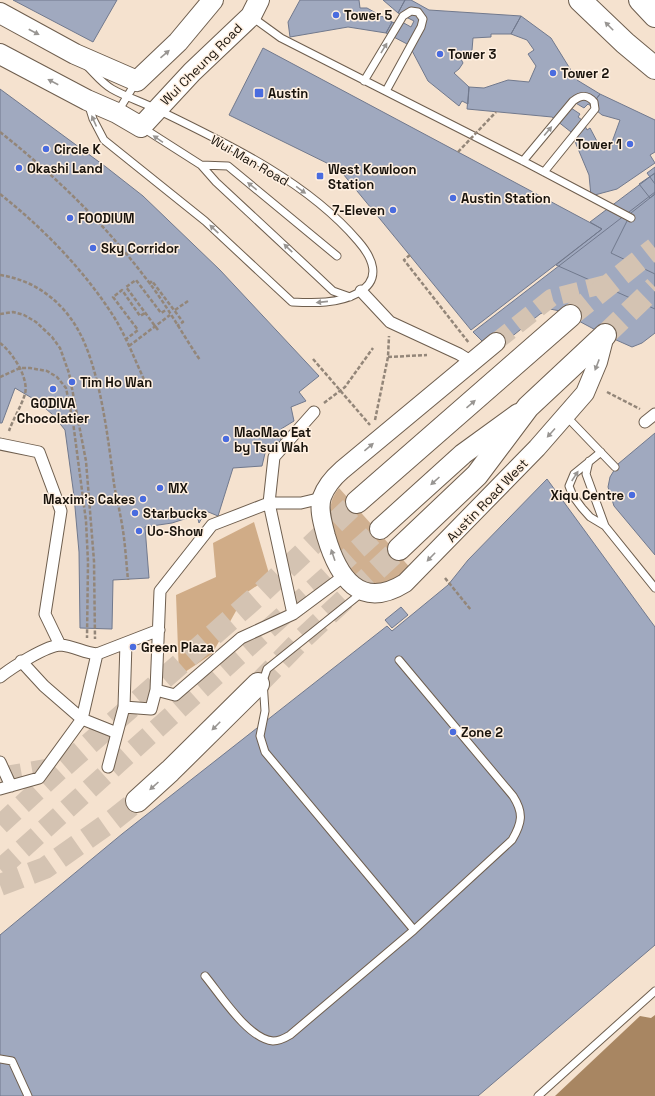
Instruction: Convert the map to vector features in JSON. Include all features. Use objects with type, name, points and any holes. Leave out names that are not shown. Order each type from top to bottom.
[{"type":"main road","points":[[127,96],[178,42],[213,0]]},
{"type":"main road","points":[[580,0],[625,43],[655,68]]},
{"type":"main road","points":[[640,0],[655,16]]},
{"type":"main road","name":"Wui Cheung Road","points":[[141,127],[156,109],[255,8]]},
{"type":"main road","name":"Wui Man Road","points":[[0,13],[75,54],[127,96],[141,127]]},
{"type":"main road","name":"Wui Man Road","points":[[0,54],[87,100],[127,96]]},
{"type":"main road","points":[[357,502],[570,316]]},
{"type":"main road","name":"Austin Road West","points":[[380,529],[463,454],[528,407],[605,335]]},
{"type":"main road","points":[[398,549],[477,475],[528,407]]},
{"type":"main road","points":[[137,801],[170,771],[258,684]]},
{"type":"street","points":[[361,291],[390,322],[459,354],[472,362]]},
{"type":"street","name":"Austin Road West","points":[[322,498],[321,510],[324,529],[334,561],[344,576],[364,591],[383,594],[406,582],[537,448],[585,393],[598,362],[605,335]]},
{"type":"street","points":[[124,707],[151,710],[156,690],[160,591],[212,525],[269,503],[301,503],[322,498],[330,483],[342,470],[496,342]]},
{"type":"street","points":[[294,614],[269,503],[274,457],[314,412]]},
{"type":"street","points":[[0,444],[39,452],[60,511],[45,614],[60,645]]},
{"type":"street","points":[[156,690],[175,694],[241,638],[294,614],[344,576]]},
{"type":"street","points":[[0,677],[21,661],[60,645],[92,653],[126,643],[158,630]]},
{"type":"street","points":[[108,767],[124,707],[126,643]]},
{"type":"street","points":[[0,762],[6,787],[39,778],[82,719],[92,653]]},
{"type":"street","points":[[21,661],[44,686],[82,719],[117,733]]},
{"type":"lane","points":[[255,8],[281,38],[523,161],[631,218]]},
{"type":"lane","points":[[364,81],[403,16],[411,11],[418,12],[423,19],[421,27],[386,91]]},
{"type":"lane","name":"Wui Man Road","points":[[87,100],[93,119],[104,140],[204,221],[292,302],[320,303],[350,297],[361,291],[373,275],[374,266],[368,253],[329,211],[259,162],[156,109],[127,96]]},
{"type":"lane","points":[[523,161],[573,101],[581,96],[586,96],[592,100],[595,109],[544,172]]},
{"type":"lane","name":"Wui Man Road","points":[[141,127],[201,165],[216,182],[316,276],[334,291],[350,297]]},
{"type":"lane","name":"Wui Man Road","points":[[201,165],[228,166],[337,256]]},
{"type":"lane","points":[[566,416],[614,467]]},
{"type":"lane","points":[[601,452],[574,474],[569,486],[573,496],[590,517],[605,526]]},
{"type":"lane","points":[[589,461],[586,474],[605,526],[655,588]]},
{"type":"lane","points":[[364,591],[267,669],[263,680],[266,711],[260,736],[266,752],[414,930]]},
{"type":"lane","points":[[205,976],[246,1026],[265,1039],[273,1041],[282,1040],[290,1035],[414,930],[512,840],[517,832],[520,820],[520,807],[513,796],[399,660]]},
{"type":"lane","points":[[538,1096],[655,991]]},
{"type":"lane","points":[[0,1059],[12,1061],[28,1096]]},
{"type":"path","points":[[458,152],[496,112]]},
{"type":"path","points":[[0,132],[61,183],[119,246],[149,284],[200,360]]},
{"type":"path","points":[[0,194],[35,224],[81,273],[114,318],[129,346],[147,386]]},
{"type":"path","points":[[410,255],[404,260],[471,344]]},
{"type":"path","points":[[0,275],[20,279],[46,292],[65,312],[76,327],[84,344],[100,401],[109,449],[121,520],[128,580]]},
{"type":"path","points":[[158,330],[126,287],[136,280],[161,313],[166,310]]},
{"type":"path","points":[[149,284],[152,281],[175,310],[183,322],[178,326]]},
{"type":"path","points":[[125,340],[138,330],[113,297],[122,290],[140,316],[145,313]]},
{"type":"path","points":[[175,310],[188,301]]},
{"type":"path","points":[[0,314],[12,312],[24,315],[36,322],[52,337],[60,348],[69,373],[86,461],[94,561],[94,633],[92,653]]},
{"type":"path","points":[[129,346],[170,315]]},
{"type":"path","points":[[374,424],[388,357],[390,322]]},
{"type":"path","points":[[0,343],[5,347],[20,368],[25,394],[13,420]]},
{"type":"path","points":[[330,398],[344,387],[373,348]]},
{"type":"path","points":[[388,357],[428,355]]},
{"type":"path","points":[[313,359],[371,427]]},
{"type":"path","points":[[0,377],[20,368],[47,372],[57,377],[66,388],[73,422],[86,522],[92,653]]},
{"type":"path","points":[[607,392],[651,417]]},
{"type":"path","points":[[445,578],[471,610]]},
{"type":"shaded area","points":[[339,488],[413,571],[397,580],[371,583],[362,580],[348,568],[337,543],[330,514],[332,501]]},
{"type":"shaded area","points":[[254,522],[270,577],[246,593],[212,654],[179,676],[176,595],[216,577],[213,543]]},
{"type":"shaded area","points":[[655,1015],[655,1096],[555,1096],[640,1016],[651,1018]]},
{"type":"building","points":[[13,0],[117,0],[93,42]]},
{"type":"building","name":"Tower 5","points":[[300,0],[359,0],[360,8],[367,8],[392,22],[386,33],[348,27],[290,37],[288,22]]},
{"type":"building","name":"Tower 5","points":[[383,0],[405,0],[398,13]]},
{"type":"building","name":"Tower 3","points":[[405,0],[411,0],[429,10],[521,16],[511,34],[491,34],[491,37],[473,38],[472,50],[461,59],[463,63],[454,73],[469,87],[468,104],[462,101],[459,106],[428,81],[409,45],[386,33],[392,22],[400,25],[402,22],[411,27],[414,21],[398,13]]},
{"type":"building","name":"Tower 2","points":[[521,16],[551,38],[577,80],[600,94],[591,106],[588,104],[584,108],[574,102],[571,108],[580,114],[578,117],[582,120],[571,132],[552,117],[467,109],[469,87],[484,88],[508,80],[529,82],[536,66],[528,54],[534,50],[527,40],[511,34]]},
{"type":"building","name":"Austin Station","points":[[263,48],[602,229],[471,330],[339,169],[229,115]]},
{"type":"building","points":[[0,89],[143,196],[220,270],[319,376],[299,392],[306,401],[291,407],[294,421],[281,429],[280,455],[266,449],[262,466],[233,468],[218,516],[206,511],[199,523],[197,515],[172,523],[145,527],[149,578],[113,580],[112,629],[80,628],[79,552],[74,496],[65,430],[53,415],[37,401],[15,388],[2,423],[0,423]]},
{"type":"building","name":"Tower 1","points":[[600,94],[655,120],[655,152],[650,155],[655,163],[617,189],[591,196],[589,175],[571,132],[582,120],[587,130],[590,128],[600,147],[612,142],[620,120],[602,115],[591,106]]},
{"type":"building","points":[[655,167],[655,184],[647,173]]},
{"type":"building","points":[[655,173],[655,194],[631,213],[611,253],[655,274],[655,309],[556,265],[602,229],[590,222]]},
{"type":"building","points":[[655,173],[655,194],[650,198],[639,184]]},
{"type":"building","points":[[655,192],[655,333],[642,343],[632,347],[605,335],[560,311],[550,309],[540,314],[500,346],[484,343],[473,332]]},
{"type":"building","name":"Xiqu Centre","points":[[655,433],[655,555],[614,506],[608,487],[610,477],[618,464]]},
{"type":"building","name":"Zone 2","points":[[547,479],[655,627],[655,945],[478,1096],[0,1096],[0,935],[122,834],[387,626],[392,631],[448,585],[468,560]]},
{"type":"building","points":[[401,607],[408,615],[392,628],[385,620]]},
{"type":"tunnel","points":[[570,316],[655,248]]},
{"type":"tunnel","points":[[496,342],[551,298],[610,283]]},
{"type":"tunnel","points":[[605,335],[655,287]]},
{"type":"tunnel","points":[[0,778],[63,767],[262,592],[357,502]]},
{"type":"tunnel","points":[[0,869],[380,529]]},
{"type":"tunnel","points":[[258,684],[300,641],[399,549]]},
{"type":"tunnel","points":[[0,825],[63,767]]},
{"type":"tunnel","points":[[0,885],[45,868],[113,820],[137,801]]},
{"type":"place","name":"Tower 5","points":[[336,15]]},
{"type":"place","name":"Tower 3","points":[[440,54]]},
{"type":"place","name":"Tower 2","points":[[553,73]]},
{"type":"place","name":"Austin","points":[[259,93]]},
{"type":"place","name":"Tower 1","points":[[630,144]]},
{"type":"place","name":"Circle K","points":[[46,149]]},
{"type":"place","name":"Okashi Land","points":[[19,168]]},
{"type":"place","name":"West Kowloon Station","points":[[320,176]]},
{"type":"place","name":"Austin Station","points":[[453,198]]},
{"type":"place","name":"7-Eleven","points":[[393,210]]},
{"type":"place","name":"FOODIUM","points":[[70,218]]},
{"type":"place","name":"Sky Corridor","points":[[93,248]]},
{"type":"place","name":"Tim Ho Wan","points":[[72,382]]},
{"type":"place","name":"GODIVA Chocolatier","points":[[53,389]]},
{"type":"place","name":"MaoMao Eat by Tsui Wah","points":[[226,439]]},
{"type":"place","name":"MX","points":[[160,488]]},
{"type":"place","name":"Xiqu Centre","points":[[632,495]]},
{"type":"place","name":"Maxim's Cakes","points":[[143,499]]},
{"type":"place","name":"Starbucks","points":[[135,513]]},
{"type":"place","name":"Uo-Show","points":[[139,531]]},
{"type":"place","name":"Green Plaza","points":[[133,647]]},
{"type":"place","name":"Zone 2","points":[[453,732]]}]
